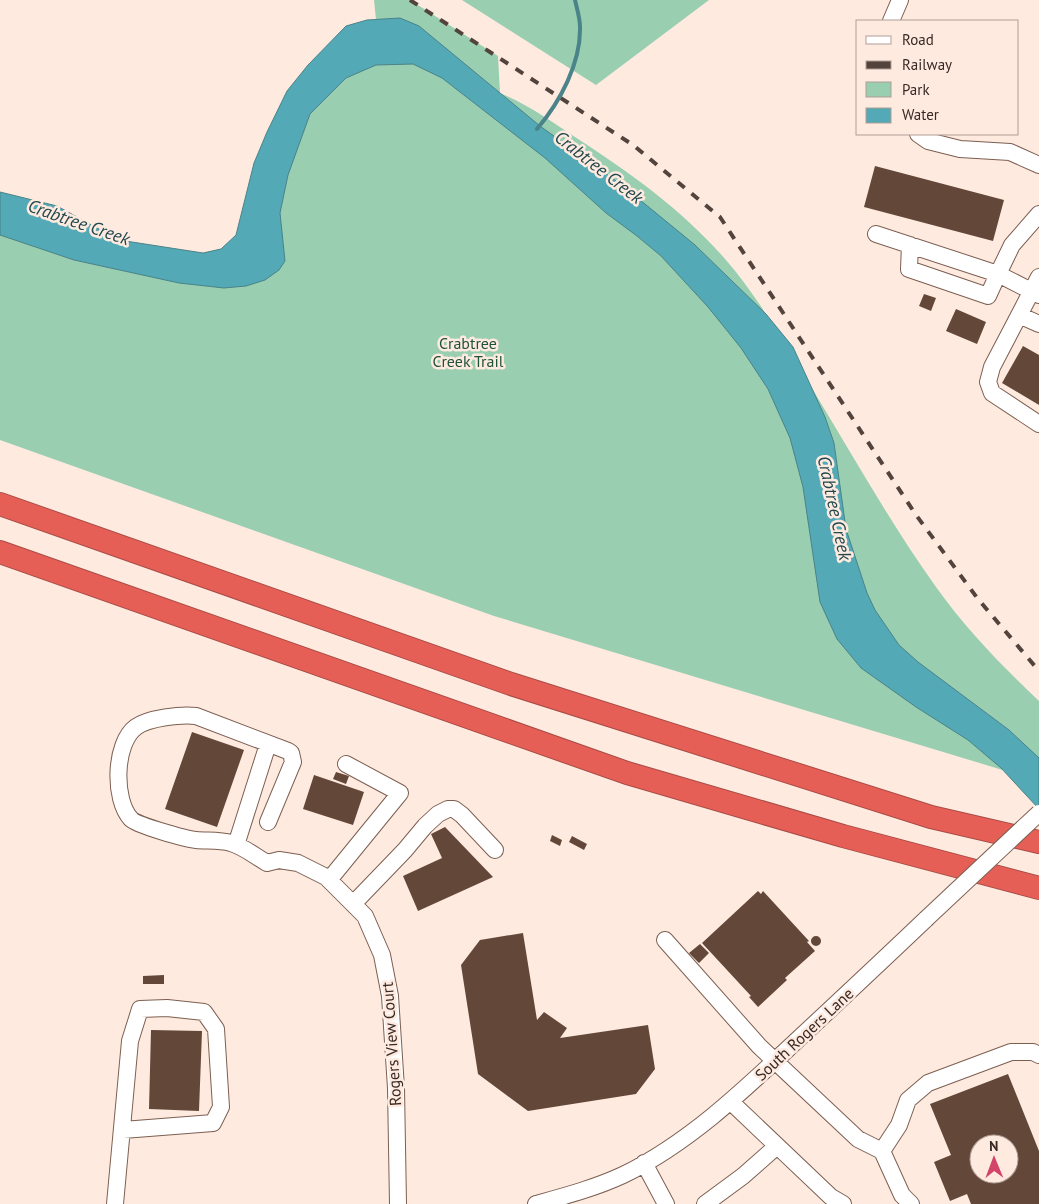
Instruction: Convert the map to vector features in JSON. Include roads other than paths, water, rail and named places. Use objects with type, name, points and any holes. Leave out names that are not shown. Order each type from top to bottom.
[{"type":"highway","points":[[0,496],[111,544]]},
{"type":"highway","points":[[0,504],[511,684],[931,817],[1039,842]]},
{"type":"highway","points":[[0,552],[627,773],[952,866],[1039,888]]},
{"type":"highway","points":[[0,559],[69,577]]},
{"type":"street","points":[[891,20],[900,0]]},
{"type":"street","points":[[919,135],[928,142],[960,150],[1010,152],[1039,165]]},
{"type":"street","points":[[910,245],[909,269],[988,296],[1012,245],[1039,214]]},
{"type":"street","points":[[876,234],[1036,288],[1019,315],[992,367],[988,382],[992,392],[1039,424]]},
{"type":"street","points":[[1019,315],[1039,324]]},
{"type":"street","points":[[268,744],[236,845],[228,842],[194,840],[131,820],[122,804],[118,762],[123,744],[136,727],[185,714],[196,716],[268,744],[291,753],[293,762],[268,822]]},
{"type":"street","points":[[329,880],[400,793],[346,764]]},
{"type":"street","points":[[353,904],[405,850],[425,826],[448,808],[454,809],[462,815],[495,850]]},
{"type":"street","name":"South Rogers Lane","points":[[536,1204],[622,1175],[644,1163],[731,1102],[1039,813]]},
{"type":"street","name":"Rogers View Court","points":[[236,845],[242,846],[267,863],[279,860],[298,863],[329,880],[364,916],[382,955],[390,996],[396,1088],[398,1204]]},
{"type":"street","points":[[665,940],[759,1046],[858,1139],[882,1151],[905,1201]]},
{"type":"street","points":[[115,1204],[130,1041],[140,1009],[167,1008],[204,1012],[216,1030],[221,1107],[213,1123],[123,1130]]},
{"type":"street","points":[[882,1151],[899,1125],[908,1100],[928,1083],[1011,1052],[1033,1052],[1039,1055]]},
{"type":"street","points":[[731,1102],[831,1197],[843,1204]]},
{"type":"street","points":[[705,1204],[743,1176],[777,1146]]},
{"type":"street","points":[[644,1163],[666,1204]]},
{"type":"water","name":"Crabtree Creek","points":[[400,18],[419,26],[540,126],[623,186],[695,245],[766,314],[793,347],[825,417],[834,443],[846,529],[867,593],[875,610],[899,645],[918,662],[1009,730],[1039,758],[1039,809],[1001,768],[968,740],[916,707],[861,668],[837,639],[820,602],[803,487],[790,438],[768,389],[741,348],[708,307],[661,256],[606,213],[545,158],[442,78],[413,64],[376,65],[346,78],[310,114],[288,175],[280,213],[285,261],[279,270],[265,280],[246,286],[224,288],[179,283],[74,260],[0,235],[0,192],[57,206],[119,240],[203,253],[221,249],[236,235],[254,163],[287,91],[308,65],[346,26],[367,20]]},
{"type":"waterway","points":[[537,129],[554,107],[573,68],[577,54],[580,27],[575,0]]},
{"type":"railway","points":[[410,0],[633,145],[720,217],[916,515],[978,599],[1039,671]]},
{"type":"park label","name":"Crabtree Creek Trail","points":[[468,352]]}]
